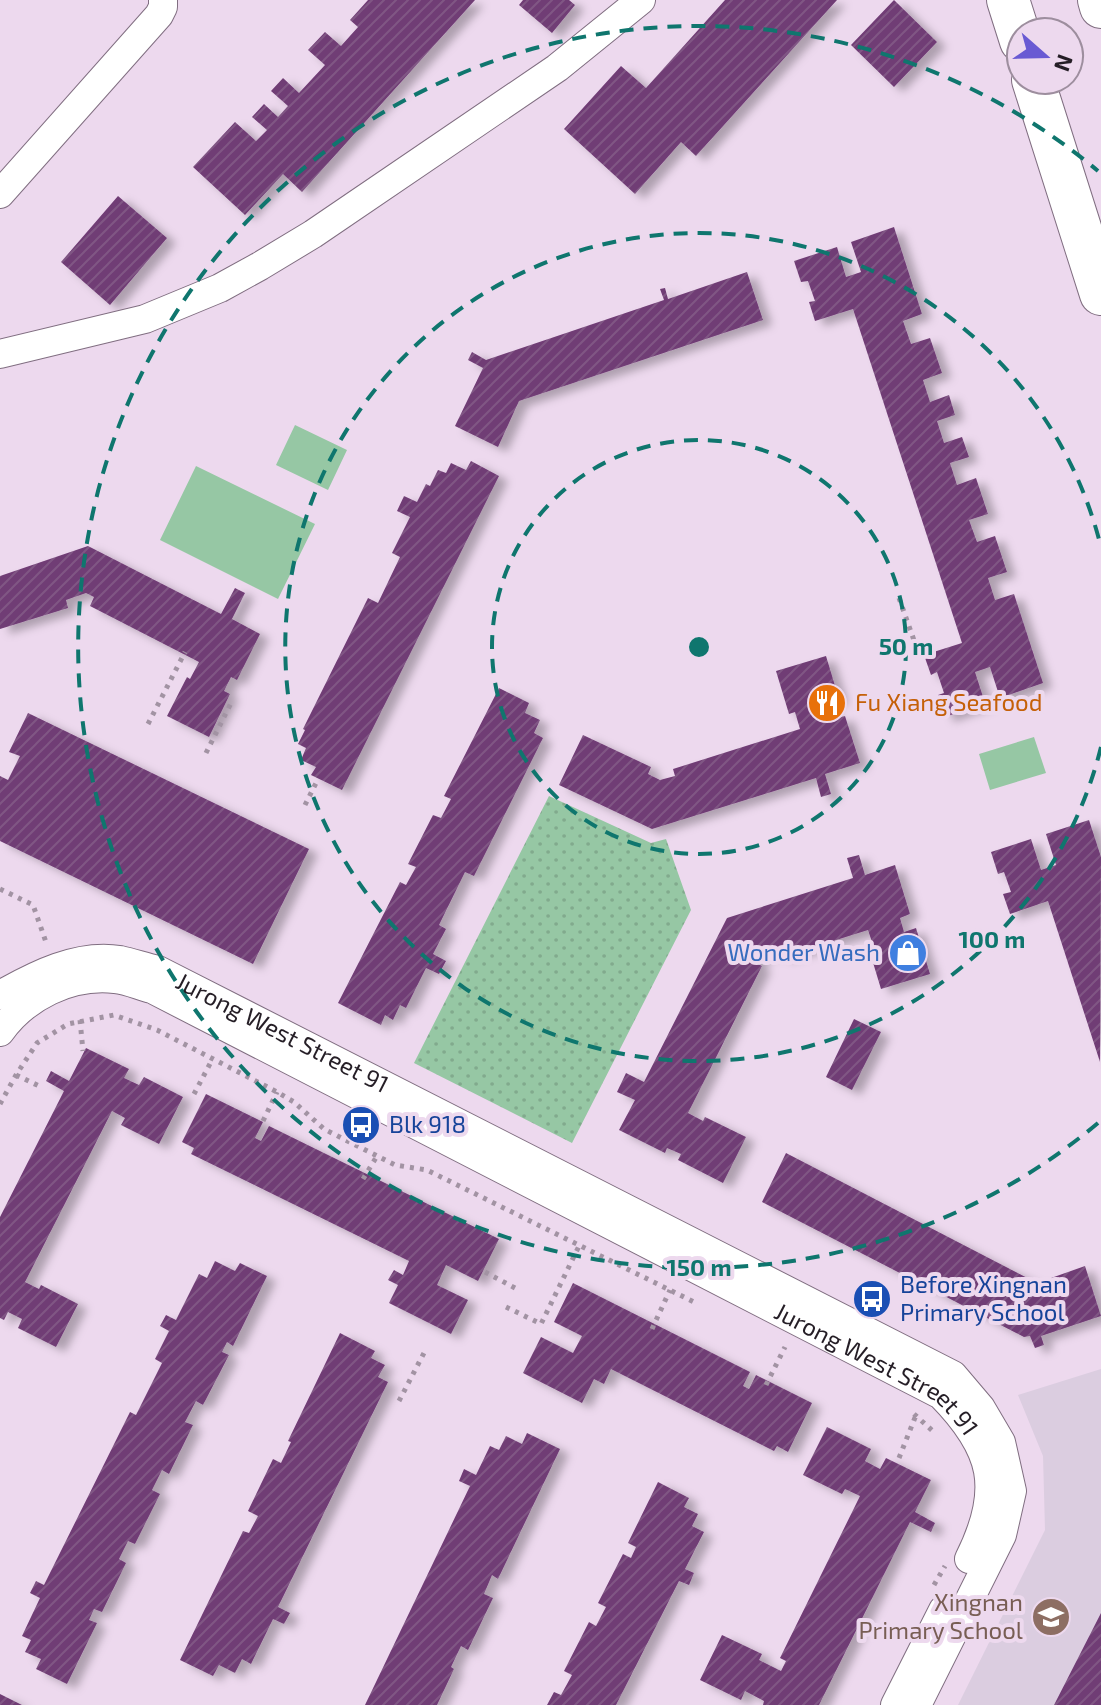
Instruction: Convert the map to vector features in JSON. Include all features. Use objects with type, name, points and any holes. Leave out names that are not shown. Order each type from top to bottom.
[{"type":"highway","points":[[1099,0],[1101,7]]},
{"type":"highway","points":[[1039,96],[1101,292]]},
{"type":"street","points":[[0,194],[159,15],[163,0]]},
{"type":"street","points":[[0,354],[145,319],[220,288],[260,266],[313,234],[557,68],[641,0]]},
{"type":"street","name":"Jurong West Street 91","points":[[0,995],[38,973],[81,962],[117,960],[158,970],[953,1375],[981,1408],[1001,1442],[1012,1491],[1002,1535],[917,1705]]},
{"type":"street","name":"Jurong West Street 91","points":[[0,1032],[13,1014],[44,992],[79,981],[114,979],[152,989],[941,1395],[967,1421],[984,1451],[991,1493],[983,1531],[895,1705]]},
{"type":"path","points":[[899,598],[916,646]]},
{"type":"path","points":[[148,724],[185,652]]},
{"type":"path","points":[[206,753],[232,701]]},
{"type":"path","points":[[305,805],[316,783]]},
{"type":"path","points":[[0,889],[33,905],[49,949]]},
{"type":"path","points":[[0,1104],[37,1043],[68,1024],[114,1015],[157,1030],[277,1092],[294,1102],[324,1129],[395,1165],[427,1170],[708,1309]]},
{"type":"path","points":[[80,1020],[83,1051]]},
{"type":"path","points":[[194,1094],[212,1060]]},
{"type":"path","points":[[16,1075],[39,1086]]},
{"type":"path","points":[[263,1121],[277,1092]]},
{"type":"path","points":[[363,1179],[377,1156]]},
{"type":"path","points":[[506,1307],[541,1324],[580,1244]]},
{"type":"path","points":[[485,1272],[515,1288]]},
{"type":"path","points":[[652,1329],[670,1290]]},
{"type":"path","points":[[772,1341],[798,1354]]},
{"type":"path","points":[[766,1385],[785,1347]]},
{"type":"path","points":[[399,1401],[425,1351]]},
{"type":"path","points":[[903,1408],[916,1415],[944,1442]]},
{"type":"path","points":[[899,1458],[916,1415]]},
{"type":"path","points":[[932,1589],[945,1565]]},
{"type":"shaded area","name":"Xingnan Primary School","points":[[1101,1369],[1101,1705],[958,1705],[1045,1530],[1043,1456],[1018,1395]]},
{"type":"green space","points":[[295,425],[347,450],[328,490],[276,465]]},
{"type":"green space","points":[[196,466],[315,524],[278,599],[160,540]]},
{"type":"green space","points":[[1034,737],[1046,773],[990,790],[979,754]]},
{"type":"green space","points":[[549,796],[651,843],[666,839],[691,910],[572,1143],[414,1063]]},
{"type":"building","points":[[368,0],[475,0],[302,192],[283,174],[245,215],[193,167],[235,122],[256,141],[267,130],[252,117],[264,104],[278,117],[288,106],[271,91],[283,78],[299,93],[325,65],[308,50],[325,32],[341,46],[358,27],[350,20]]},
{"type":"building","points":[[523,0],[569,0],[575,5],[552,33],[519,5]]},
{"type":"building","points":[[725,0],[837,0],[696,156],[681,142],[635,194],[564,129],[621,66],[646,88]]},
{"type":"building","points":[[894,0],[937,42],[894,87],[851,45]]},
{"type":"building","points":[[118,196],[167,238],[110,305],[61,262]]},
{"type":"building","points":[[894,227],[922,314],[903,321],[911,344],[930,338],[942,373],[923,380],[930,402],[949,395],[955,415],[937,421],[944,443],[962,437],[969,457],[950,463],[957,485],[976,478],[988,514],[969,520],[977,542],[995,536],[1007,572],[988,578],[995,600],[1014,594],[1043,683],[1000,698],[990,667],[975,672],[985,703],[945,717],[938,695],[944,693],[937,672],[931,675],[924,655],[962,643],[853,309],[815,321],[809,302],[815,301],[808,281],[801,282],[794,261],[837,247],[846,277],[861,272],[851,242]]},
{"type":"building","points":[[747,272],[763,320],[519,401],[498,447],[455,426],[483,368],[468,360],[472,352],[486,360],[664,300],[660,289],[665,288],[668,299]]},
{"type":"building","points":[[471,461],[499,476],[342,790],[311,775],[316,767],[301,760],[306,748],[298,744],[303,729],[368,598],[378,603],[400,557],[392,553],[410,517],[397,511],[404,496],[417,502],[438,470],[446,473],[451,463],[466,470]]},
{"type":"building","points":[[88,546],[221,614],[235,588],[245,593],[232,619],[260,634],[237,680],[231,677],[224,691],[230,694],[209,737],[167,716],[187,677],[190,679],[199,662],[90,606],[94,597],[86,593],[66,600],[68,608],[0,629],[0,576]]},
{"type":"building","points":[[826,656],[839,699],[828,702],[833,719],[845,716],[860,763],[825,774],[831,794],[821,797],[816,778],[652,829],[559,785],[583,735],[651,767],[648,774],[660,780],[675,776],[673,769],[800,729],[795,712],[789,714],[776,671]]},
{"type":"building","points":[[499,688],[529,703],[525,713],[540,720],[534,733],[543,738],[474,876],[465,872],[439,925],[446,929],[433,954],[446,961],[439,974],[426,968],[406,1008],[400,1005],[393,1020],[385,1015],[381,1025],[338,1003],[400,882],[406,885],[416,867],[408,864],[433,815],[441,818],[451,799],[444,796]]},
{"type":"building","points":[[28,713],[309,849],[253,964],[0,841],[0,776],[8,780],[20,756],[9,752]]},
{"type":"building","points":[[1089,820],[1101,857],[1100,1062],[1048,901],[1010,914],[1003,894],[1011,892],[1004,872],[998,874],[991,852],[1031,839],[1041,870],[1056,865],[1046,834]]},
{"type":"building","points":[[859,855],[865,875],[895,865],[910,914],[900,918],[904,932],[916,928],[930,974],[881,989],[868,946],[873,945],[868,930],[782,957],[780,950],[760,956],[756,963],[762,966],[688,1113],[703,1121],[705,1117],[746,1137],[723,1183],[678,1160],[681,1154],[667,1148],[665,1153],[619,1130],[635,1100],[617,1092],[626,1073],[644,1082],[727,918],[853,878],[847,858]]},
{"type":"building","points":[[854,1019],[881,1032],[852,1090],[826,1077]]},
{"type":"building","points":[[86,1048],[129,1069],[124,1078],[139,1085],[144,1077],[183,1097],[159,1144],[121,1125],[125,1118],[112,1111],[25,1282],[39,1289],[41,1285],[78,1304],[56,1347],[18,1328],[22,1319],[8,1312],[4,1320],[0,1318],[0,1217],[64,1091],[46,1081],[51,1071],[69,1081]]},
{"type":"building","points":[[206,1094],[263,1122],[255,1138],[261,1141],[269,1126],[499,1239],[478,1281],[446,1265],[437,1285],[468,1300],[451,1334],[389,1303],[398,1285],[388,1280],[394,1270],[403,1275],[409,1261],[191,1154],[194,1148],[182,1142]]},
{"type":"building","points":[[786,1153],[1037,1283],[1085,1266],[1101,1316],[1041,1336],[1044,1345],[1035,1348],[1030,1336],[1024,1337],[762,1202]]},
{"type":"building","points":[[215,1261],[235,1271],[240,1263],[267,1276],[233,1346],[227,1342],[222,1352],[229,1355],[203,1405],[196,1401],[185,1422],[193,1425],[169,1474],[162,1470],[152,1490],[160,1494],[135,1544],[128,1541],[119,1559],[126,1563],[102,1612],[94,1609],[89,1620],[97,1623],[67,1684],[36,1669],[41,1659],[25,1652],[31,1640],[22,1636],[40,1598],[30,1593],[36,1581],[44,1585],[130,1412],[136,1415],[162,1363],[155,1359],[169,1331],[160,1326],[166,1315],[176,1320],[199,1274],[207,1278]]},
{"type":"building","points":[[573,1283],[750,1372],[743,1386],[749,1389],[756,1375],[812,1403],[788,1452],[777,1446],[774,1451],[611,1369],[604,1384],[594,1379],[582,1403],[523,1373],[541,1337],[573,1353],[582,1336],[554,1322]]},
{"type":"building","points":[[340,1333],[375,1351],[371,1358],[385,1365],[378,1377],[388,1382],[278,1607],[290,1613],[284,1624],[273,1619],[251,1664],[242,1659],[235,1673],[219,1665],[213,1676],[180,1660],[243,1531],[249,1533],[258,1516],[248,1511],[273,1459],[281,1463],[291,1442],[288,1441]]},
{"type":"building","points":[[827,1427],[871,1449],[865,1461],[880,1469],[886,1458],[931,1480],[915,1512],[935,1523],[931,1532],[910,1522],[819,1705],[763,1705],[764,1701],[745,1691],[741,1700],[700,1680],[722,1635],[762,1654],[759,1660],[781,1671],[786,1661],[780,1658],[860,1496],[845,1489],[842,1494],[803,1475]]},
{"type":"building","points":[[527,1433],[560,1449],[498,1579],[492,1575],[484,1594],[493,1598],[468,1650],[461,1646],[437,1705],[365,1705],[470,1486],[459,1481],[464,1469],[476,1475],[490,1446],[499,1450],[506,1436],[522,1444]]},
{"type":"building","points":[[658,1482],[689,1498],[684,1507],[698,1514],[692,1526],[704,1532],[685,1569],[694,1573],[689,1585],[679,1581],[616,1705],[547,1705],[554,1692],[561,1695],[572,1675],[564,1671],[589,1622],[596,1626],[606,1607],[598,1603],[623,1554],[631,1558],[636,1547],[628,1543]]},
{"type":"building","points":[[1101,1613],[1101,1705],[1054,1705]]},
{"type":"building","points":[[0,1694],[22,1705],[0,1705]]},
{"type":"place","name":"Fu Xiang Seafood","points":[[827,703]]},
{"type":"place","name":"Wonder Wash","points":[[908,953]]},
{"type":"place","name":"Blk 918","points":[[361,1125]]},
{"type":"place","name":"Before Xingnan Primary School","points":[[872,1299]]},
{"type":"place","name":"Xingnan Primary School","points":[[1051,1617]]}]
